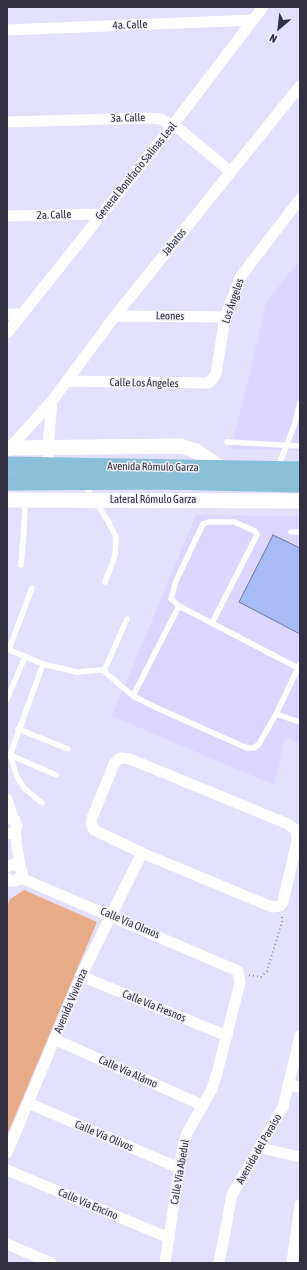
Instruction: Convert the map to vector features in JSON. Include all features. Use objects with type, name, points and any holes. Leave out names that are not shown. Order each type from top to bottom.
[{"type":"main road","name":"Avenida Rómulo Garza","points":[[8,453],[49,464],[300,470]]},
{"type":"main road","name":"Avenida Rómulo Garza","points":[[7,482],[160,481],[300,484]]},
{"type":"street","name":"General Bonifacio Salinas Leal","points":[[7,333],[173,125],[263,7]]},
{"type":"street","name":"4a. Calle","points":[[7,30],[253,20]]},
{"type":"street","name":"Jabatos","points":[[8,453],[68,381],[115,316],[300,86]]},
{"type":"street","name":"3a. Calle","points":[[7,122],[147,118],[160,119],[173,125],[231,172]]},
{"type":"street","name":"Los Ángeles","points":[[216,374],[226,317],[237,284],[247,266],[300,199]]},
{"type":"street","name":"2a. Calle","points":[[7,216],[101,214]]},
{"type":"street","points":[[7,314],[22,314]]},
{"type":"street","name":"Leones","points":[[115,316],[226,317]]},
{"type":"street","name":"Calle Los Ángeles","points":[[68,381],[205,384],[212,380],[216,374]]},
{"type":"street","points":[[49,464],[48,447],[52,401]]},
{"type":"street","points":[[8,453],[48,447],[181,446],[196,451],[222,469]]},
{"type":"street","name":"Lateral Rómulo Garza","points":[[7,500],[300,501]]},
{"type":"street","points":[[120,758],[130,759],[288,824],[296,830],[297,841],[283,902],[280,906],[272,907],[142,853],[94,830],[91,823],[114,764],[120,758]]},
{"type":"street","points":[[7,799],[10,818],[17,823],[11,833],[21,873]]},
{"type":"street","name":"Avenida Vivienza","points":[[7,1152],[81,976],[142,853]]},
{"type":"street","points":[[7,867],[14,864],[21,873]]},
{"type":"street","points":[[7,880],[13,882],[21,873]]},
{"type":"street","name":"Calle Vía Olmos","points":[[21,873],[110,915],[238,971]]},
{"type":"street","name":"Calle Vía Abedul","points":[[165,1263],[179,1168],[187,1132],[212,1089],[240,983],[238,971]]},
{"type":"street","name":"Calle Vía Fresnos","points":[[81,976],[227,1036]]},
{"type":"street","name":"Avenida del Paraíso","points":[[219,1263],[232,1195],[261,1148],[294,1086],[300,1036]]},
{"type":"street","name":"Calle Vía Alámo","points":[[54,1039],[202,1105]]},
{"type":"street","name":"Calle Vía Olivos","points":[[28,1103],[179,1168]]},
{"type":"street","points":[[261,1148],[300,1157]]},
{"type":"street","name":"Calle Vía Encino","points":[[7,1170],[168,1238]]},
{"type":"street","points":[[292,1263],[300,1205]]},
{"type":"street","points":[[7,1244],[51,1263]]},
{"type":"lane","points":[[278,469],[297,426],[300,403]]},
{"type":"lane","points":[[227,442],[300,446]]},
{"type":"lane","points":[[83,482],[113,529],[117,545],[115,556],[105,582]]},
{"type":"lane","points":[[21,565],[25,515],[24,500]]},
{"type":"lane","points":[[32,588],[8,649],[43,664],[77,672],[104,671],[133,696],[181,720],[250,748],[259,744],[276,714],[299,667],[212,623],[179,606],[171,599],[171,595],[203,524],[209,522],[230,521],[255,531],[257,536],[212,623]]},
{"type":"lane","points":[[291,532],[300,532]]},
{"type":"lane","points":[[133,696],[179,606]]},
{"type":"lane","points":[[104,671],[127,619]]},
{"type":"lane","points":[[7,699],[25,657]]},
{"type":"lane","points":[[42,803],[24,788],[17,777],[10,755],[18,729],[43,664]]},
{"type":"lane","points":[[276,714],[300,722]]},
{"type":"lane","points":[[18,729],[68,749]]},
{"type":"lane","points":[[10,755],[56,775]]},
{"type":"path","points":[[238,971],[261,977],[267,971],[282,922],[282,912],[280,906]]},
{"type":"shaded area","points":[[300,260],[300,450],[231,449],[267,301]]},
{"type":"shaded area","points":[[196,515],[300,516],[300,743],[285,737],[274,785],[112,716]]},
{"type":"shaded area","points":[[24,890],[97,922],[7,1135],[7,907],[10,899]]},
{"type":"building","points":[[273,535],[300,548],[300,634],[239,602]]}]
